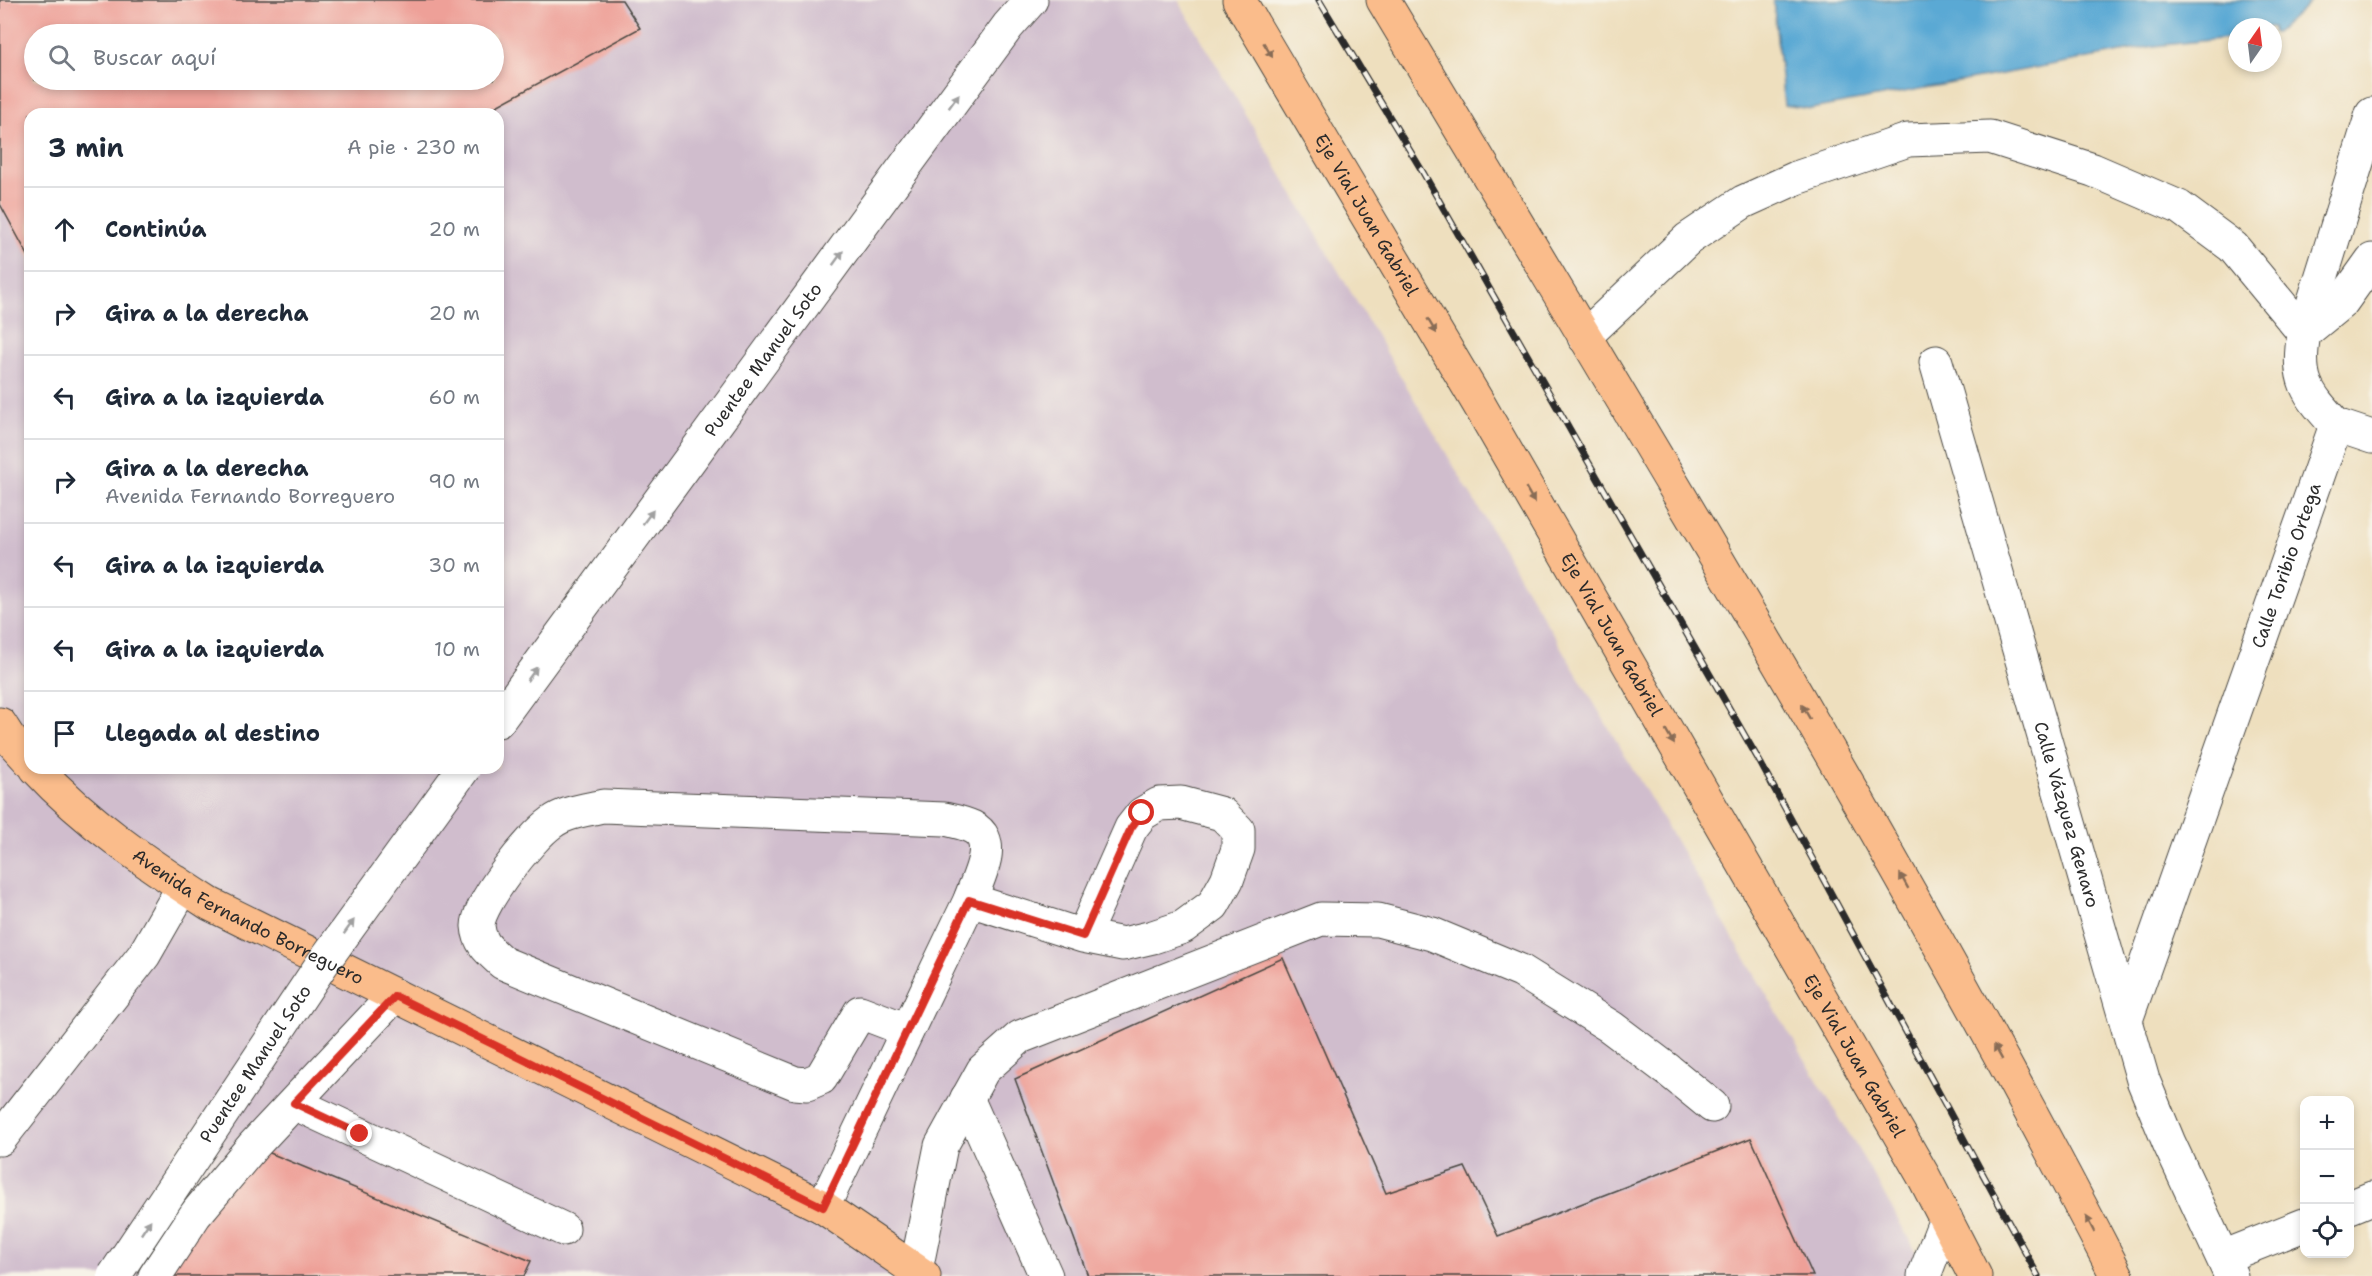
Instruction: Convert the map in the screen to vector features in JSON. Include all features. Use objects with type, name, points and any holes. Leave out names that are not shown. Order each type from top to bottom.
[{"type":"main road","name":"Eje Vial Juan Gabriel","points":[[1239,0],[1480,406],[1924,1177],[1976,1276]]},
{"type":"main road","points":[[1383,0],[1875,829],[2055,1156],[2117,1276]]},
{"type":"main road","points":[[0,724],[24,754]]},
{"type":"main road","name":"Avenida Fernando Borreguero","points":[[42,774],[120,844],[210,904],[823,1207],[920,1273]]},
{"type":"street","name":"Puentee Manuel Soto","points":[[504,713],[1008,26],[1031,0]]},
{"type":"street","points":[[2372,114],[2304,333],[2300,359],[2303,381],[2313,400],[2336,425],[2372,437]]},
{"type":"street","points":[[1584,337],[1688,239],[1743,202],[1796,178],[1908,140],[1990,137],[2093,170],[2179,207],[2233,247],[2304,333]]},
{"type":"street","points":[[2304,333],[2342,302],[2372,260]]},
{"type":"street","name":"Calle Vázquez Genaro","points":[[1936,362],[2143,1080],[2169,1143],[2227,1266]]},
{"type":"street","name":"Calle Toribio Ortega","points":[[2126,1020],[2336,425]]},
{"type":"street","name":"Puentee Manuel Soto","points":[[114,1276],[322,964],[460,774]]},
{"type":"street","points":[[969,900],[1083,936],[1123,944],[1183,927],[1213,905],[1227,880],[1238,849],[1238,830],[1222,814],[1181,803],[1158,804],[1142,813],[1131,828],[1083,936]]},
{"type":"street","points":[[823,1207],[969,900],[984,861],[986,845],[982,835],[973,827],[945,819],[603,806],[573,812],[552,822],[525,846],[480,912],[478,927],[483,946],[503,963],[795,1083],[807,1084],[821,1078],[860,1012],[906,1030]]},
{"type":"street","points":[[0,1139],[144,955],[183,887]]},
{"type":"street","points":[[920,1273],[941,1146],[983,1070],[1020,1037],[1321,919],[1378,920],[1432,934],[1521,971],[1611,1027],[1712,1106]]},
{"type":"street","points":[[155,1276],[195,1215],[253,1146],[395,996]]},
{"type":"street","points":[[967,1098],[1046,1276]]},
{"type":"street","points":[[294,1103],[563,1230]]},
{"type":"street","points":[[2354,1205],[2372,1198]]},
{"type":"street","points":[[1924,1276],[1946,1220]]},
{"type":"street","points":[[2227,1266],[2300,1227]]},
{"type":"shaded area","points":[[0,0],[1178,0],[1878,1183],[1929,1276],[0,1276]]},
{"type":"water","points":[[1773,0],[2312,0],[2282,28],[2282,18],[2228,18],[2228,38],[2154,46],[1811,109],[1784,105]]},
{"type":"building","points":[[0,0],[622,0],[640,28],[493,108],[24,108],[24,248],[0,204]]},
{"type":"building","points":[[1283,958],[1386,1193],[1465,1167],[1498,1236],[1751,1138],[1813,1276],[1088,1276],[1015,1079]]},
{"type":"building","points":[[253,1146],[531,1261],[524,1276],[155,1276]]},
{"type":"railway","points":[[1319,0],[1421,169],[1761,764],[2038,1276]]},
{"type":"route","points":[[360,1134],[294,1103],[395,996],[823,1207],[969,900],[1083,936],[1131,828],[1142,813]]}]
